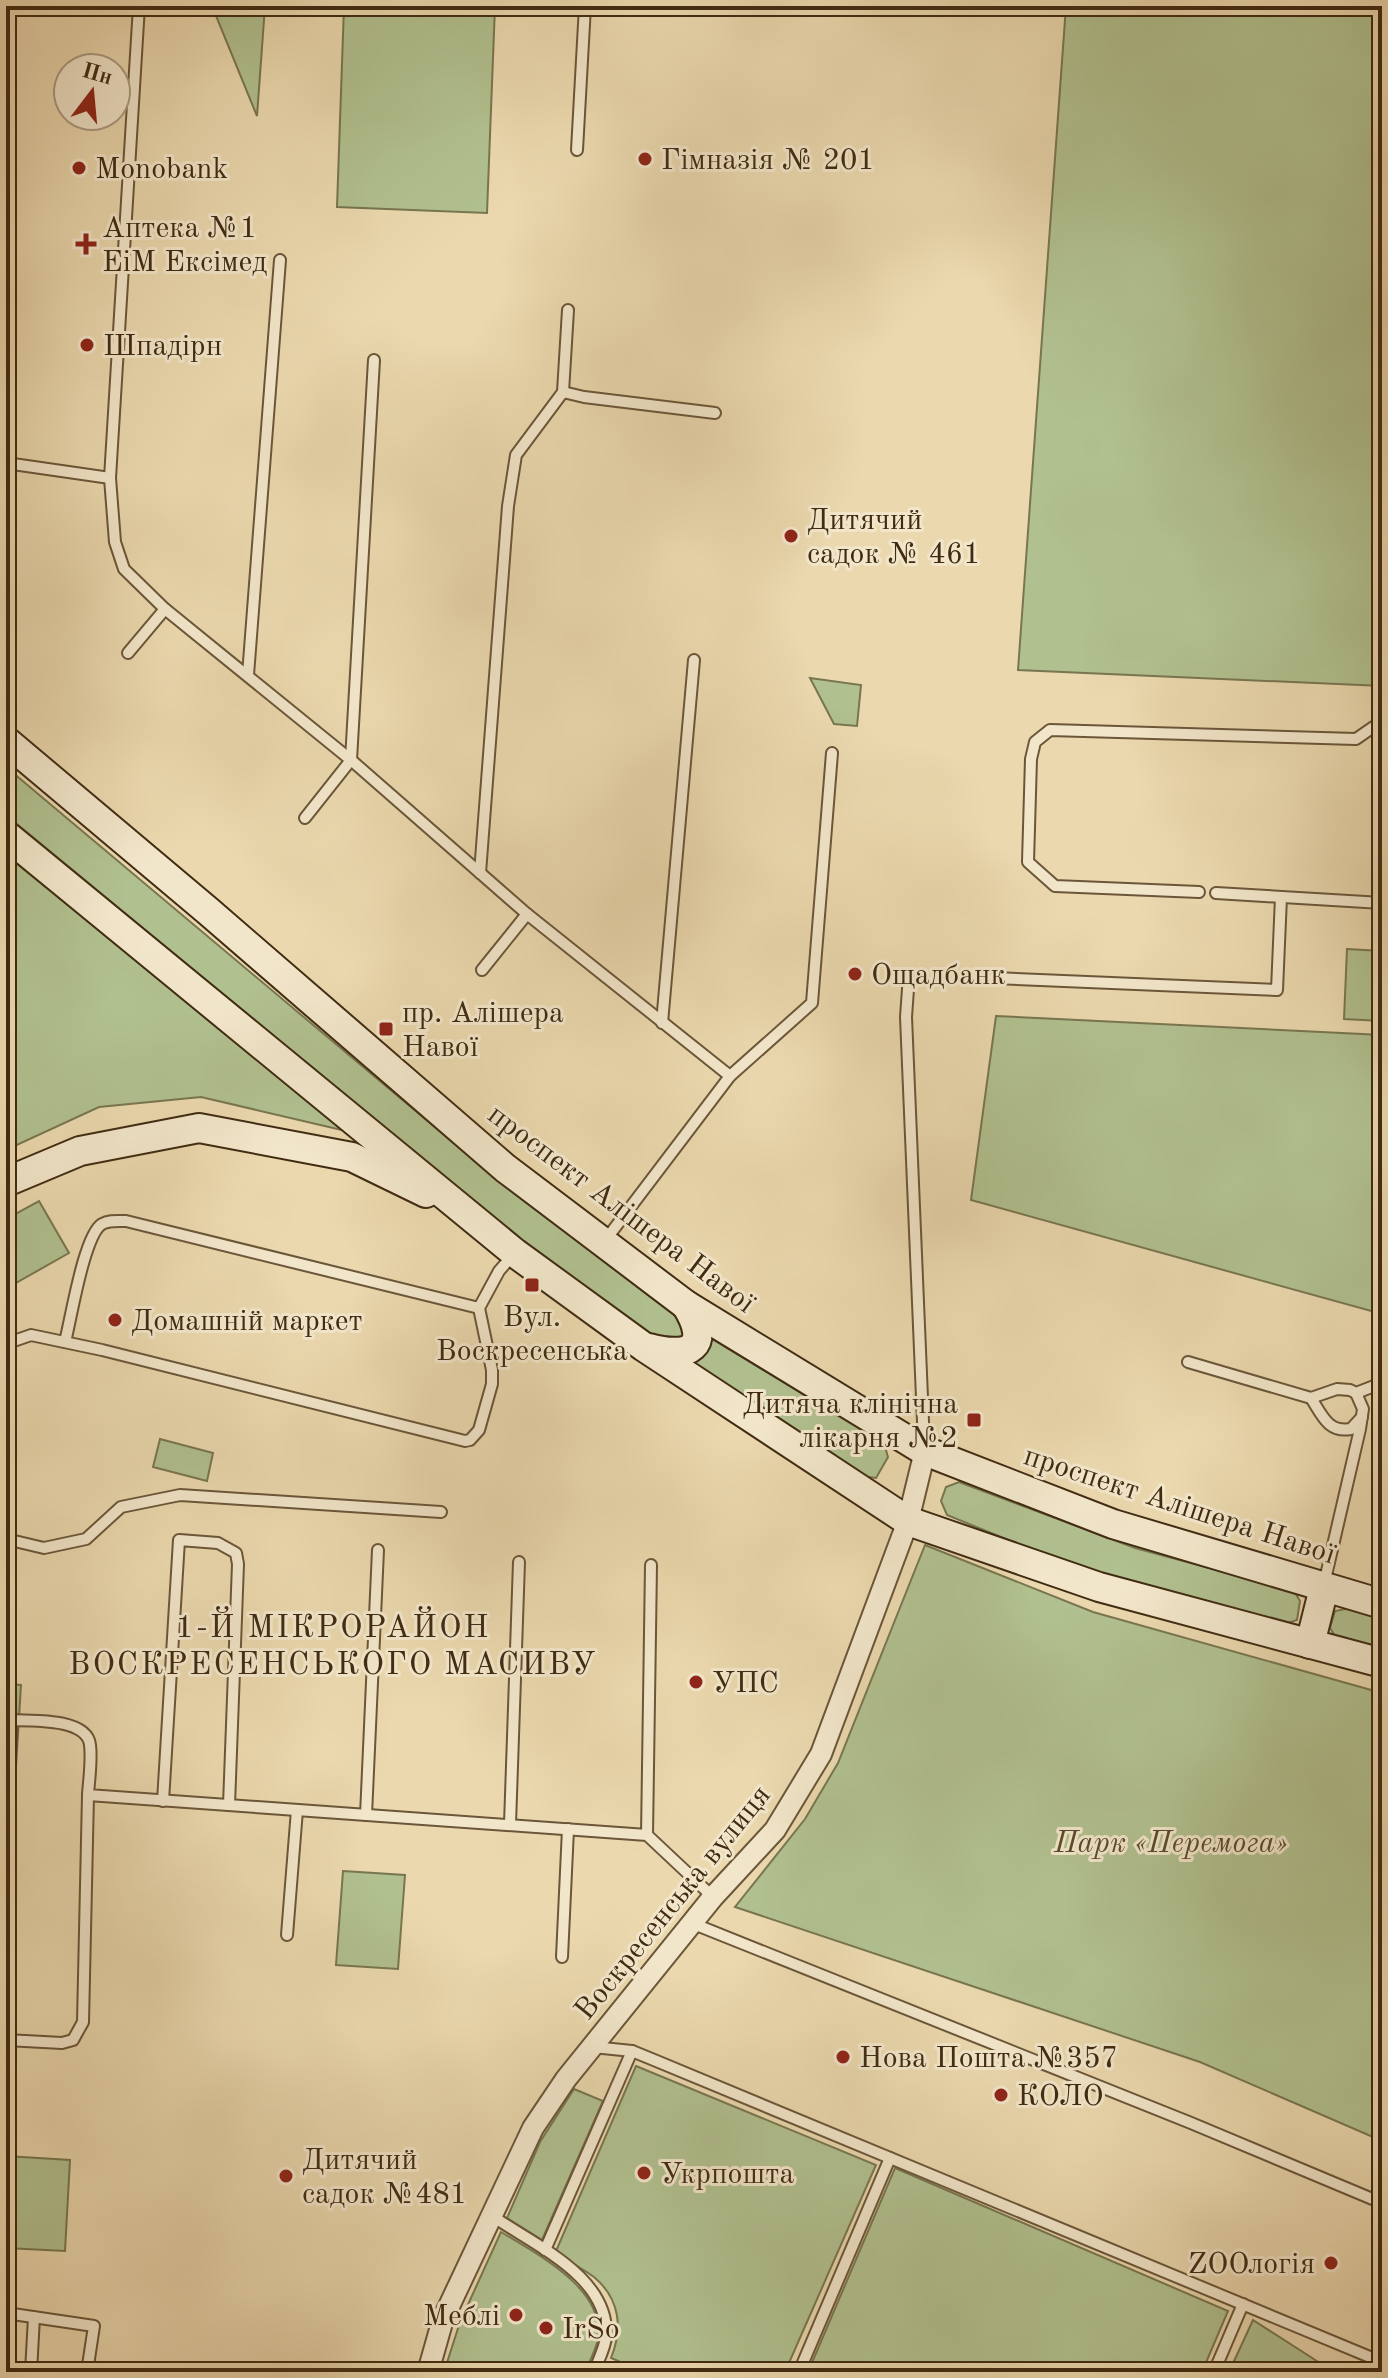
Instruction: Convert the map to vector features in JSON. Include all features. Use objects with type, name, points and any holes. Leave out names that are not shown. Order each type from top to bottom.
[{"type":"street","name":"проспект Алішера Навої","points":[[6,741],[505,1168],[686,1305],[925,1451],[1113,1524],[1382,1604]]},
{"type":"street","points":[[6,835],[515,1253],[644,1347],[908,1521],[1099,1587],[1382,1663]]},
{"type":"street","points":[[6,1182],[80,1151],[199,1128],[352,1157],[467,1213]]},
{"type":"street","points":[[644,1347],[670,1354],[691,1348],[699,1337],[698,1325],[686,1305]]},
{"type":"street","name":"Воскресенська вулиця","points":[[428,2372],[443,2319],[533,2128],[566,2079],[713,1897],[775,1830],[821,1754],[908,1521],[925,1451]]},
{"type":"street","points":[[1310,1644],[1324,1588]]},
{"type":"lane","points":[[139,6],[110,478],[115,542],[124,569],[165,609],[351,760],[527,914],[730,1076]]},
{"type":"lane","points":[[577,150],[585,6]]},
{"type":"lane","points":[[248,675],[280,260]]},
{"type":"lane","points":[[480,873],[508,506],[516,455],[563,392],[568,310]]},
{"type":"lane","points":[[305,818],[351,760],[374,360]]},
{"type":"lane","points":[[563,392],[715,413]]},
{"type":"lane","points":[[6,463],[110,478]]},
{"type":"lane","points":[[128,653],[165,609]]},
{"type":"lane","points":[[662,1023],[694,660]]},
{"type":"lane","points":[[1199,892],[1055,886],[1028,862],[1031,759],[1035,742],[1050,730],[1356,739],[1382,721]]},
{"type":"lane","points":[[604,1242],[730,1076],[812,1003],[832,753]]},
{"type":"lane","points":[[1216,893],[1382,903]]},
{"type":"lane","points":[[994,978],[1277,990],[1281,897]]},
{"type":"lane","points":[[482,970],[527,914]]},
{"type":"lane","points":[[909,975],[906,1017],[925,1451]]},
{"type":"lane","points":[[65,1342],[89,1239],[103,1223],[113,1221],[126,1221],[479,1308]]},
{"type":"lane","points":[[6,1346],[31,1335],[65,1342],[465,1441],[475,1437],[479,1430],[492,1384],[479,1308],[499,1271],[515,1253]]},
{"type":"lane","points":[[1188,1362],[1311,1398],[1343,1389],[1356,1393],[1379,1385]]},
{"type":"lane","points":[[1351,1429],[1363,1415],[1379,1385]]},
{"type":"lane","points":[[1322,1415],[1323,1402],[1331,1392]]},
{"type":"lane","points":[[1324,1588],[1363,1415],[1362,1403],[1356,1393]]},
{"type":"lane","points":[[1311,1398],[1333,1428],[1351,1429]]},
{"type":"lane","points":[[1351,1429],[1357,1443]]},
{"type":"lane","points":[[6,1539],[44,1548],[86,1539],[121,1507],[180,1495],[441,1512]]},
{"type":"lane","points":[[163,1801],[179,1540],[218,1543],[236,1553],[229,1805]]},
{"type":"lane","points":[[366,1815],[378,1550]]},
{"type":"lane","points":[[510,1824],[519,1562]]},
{"type":"lane","points":[[647,1835],[651,1565]]},
{"type":"lane","points":[[6,1822],[9,1720],[79,1727],[87,1734],[90,1744],[83,2022],[73,2040],[62,2043],[6,2040]]},
{"type":"lane","points":[[88,1795],[647,1835],[713,1897]]},
{"type":"lane","points":[[287,1935],[297,1810]]},
{"type":"lane","points":[[562,1957],[568,1829]]},
{"type":"lane","points":[[694,1924],[1382,2203]]},
{"type":"lane","points":[[593,2047],[632,2051],[1382,2362]]},
{"type":"lane","points":[[545,2250],[632,2051]]},
{"type":"lane","points":[[799,2372],[890,2158]]},
{"type":"lane","points":[[491,2215],[545,2250],[580,2277],[599,2297],[606,2323],[606,2339],[594,2372]]},
{"type":"lane","points":[[1214,2372],[1243,2304]]},
{"type":"lane","points":[[6,2313],[94,2326],[87,2372]]},
{"type":"lane","points":[[31,2372],[34,2317]]},
{"type":"green space","points":[[212,6],[265,6],[257,116]]},
{"type":"green space","points":[[344,6],[495,6],[487,213],[337,207]]},
{"type":"green space","points":[[1066,6],[1382,6],[1382,686],[1018,670]]},
{"type":"green space","points":[[810,678],[861,685],[857,726],[834,724]]},
{"type":"green space","points":[[6,767],[493,1176],[679,1319],[884,1443],[888,1457],[876,1478],[861,1476],[624,1325],[6,815]]},
{"type":"green space","points":[[6,855],[346,1131],[201,1097],[99,1107],[6,1150]]},
{"type":"green space","points":[[1347,949],[1382,951],[1382,1021],[1344,1019]]},
{"type":"green space","points":[[996,1016],[1382,1035],[1382,1314],[971,1200]]},
{"type":"green space","points":[[39,1201],[69,1253],[16,1283],[6,1296],[6,1219]]},
{"type":"green space","points":[[160,1439],[213,1453],[207,1481],[153,1467]]},
{"type":"green space","points":[[959,1482],[1135,1548],[1294,1591],[1300,1601],[1297,1620],[1282,1625],[1065,1563],[947,1515],[941,1501],[946,1487]]},
{"type":"green space","name":"Парк «Перемога»","points":[[925,1545],[1093,1612],[1382,1693],[1382,2141],[1200,2062],[735,1907],[805,1819],[838,1763]]},
{"type":"green space","points":[[1350,1608],[1382,1616],[1382,1652],[1337,1639],[1330,1628],[1335,1611]]},
{"type":"green space","points":[[6,1684],[21,1685],[6,1931]]},
{"type":"green space","points":[[343,1871],[405,1875],[398,1969],[336,1965]]},
{"type":"green space","points":[[636,2066],[876,2165],[785,2372],[644,2372],[611,2358],[618,2325],[614,2304],[594,2277],[556,2251]]},
{"type":"green space","points":[[574,2089],[603,2101],[542,2240],[507,2218],[540,2142]]},
{"type":"green space","points":[[6,2156],[70,2160],[65,2251],[6,2248]]},
{"type":"green space","points":[[895,2168],[1228,2311],[1202,2372],[808,2372]]},
{"type":"green space","points":[[501,2232],[567,2276],[593,2307],[598,2324],[597,2343],[585,2372],[444,2372],[460,2322]]},
{"type":"green space","points":[[1253,2320],[1334,2372],[1229,2372]]},
{"type":"place","name":"Гімназія № 201","points":[[645,159]]},
{"type":"place","name":"Monobank","points":[[79,168]]},
{"type":"place","name":"Аптека №1 EiM Ексімед","points":[[86,244]]},
{"type":"place","name":"Шпадірн","points":[[87,345]]},
{"type":"place","name":"Дитячий садок № 461","points":[[791,536]]},
{"type":"place","name":"Ощадбанк","points":[[855,974]]},
{"type":"place","name":"пр. Алішера Навої","points":[[386,1029]]},
{"type":"place","name":"Вул. Воскресенська","points":[[532,1285]]},
{"type":"place","name":"Домашній маркет","points":[[115,1320]]},
{"type":"place","name":"Дитяча клінічна лікарня №2","points":[[974,1420]]},
{"type":"place","name":"УПС","points":[[696,1682]]},
{"type":"place","name":"Нова Пошта №357","points":[[843,2057]]},
{"type":"place","name":"КОЛО","points":[[1001,2095]]},
{"type":"place","name":"Укрпошта","points":[[644,2173]]},
{"type":"place","name":"Дитячий садок №481","points":[[286,2176]]},
{"type":"place","name":"ZООлогія","points":[[1331,2263]]},
{"type":"place","name":"Меблі","points":[[516,2315]]},
{"type":"place","name":"IrSo","points":[[546,2328]]},
{"type":"district","name":"1-Й МІКРОРАЙОН ВОСКРЕСЕНСЬКОГО МАСИВУ","points":[[333,1644]]}]
